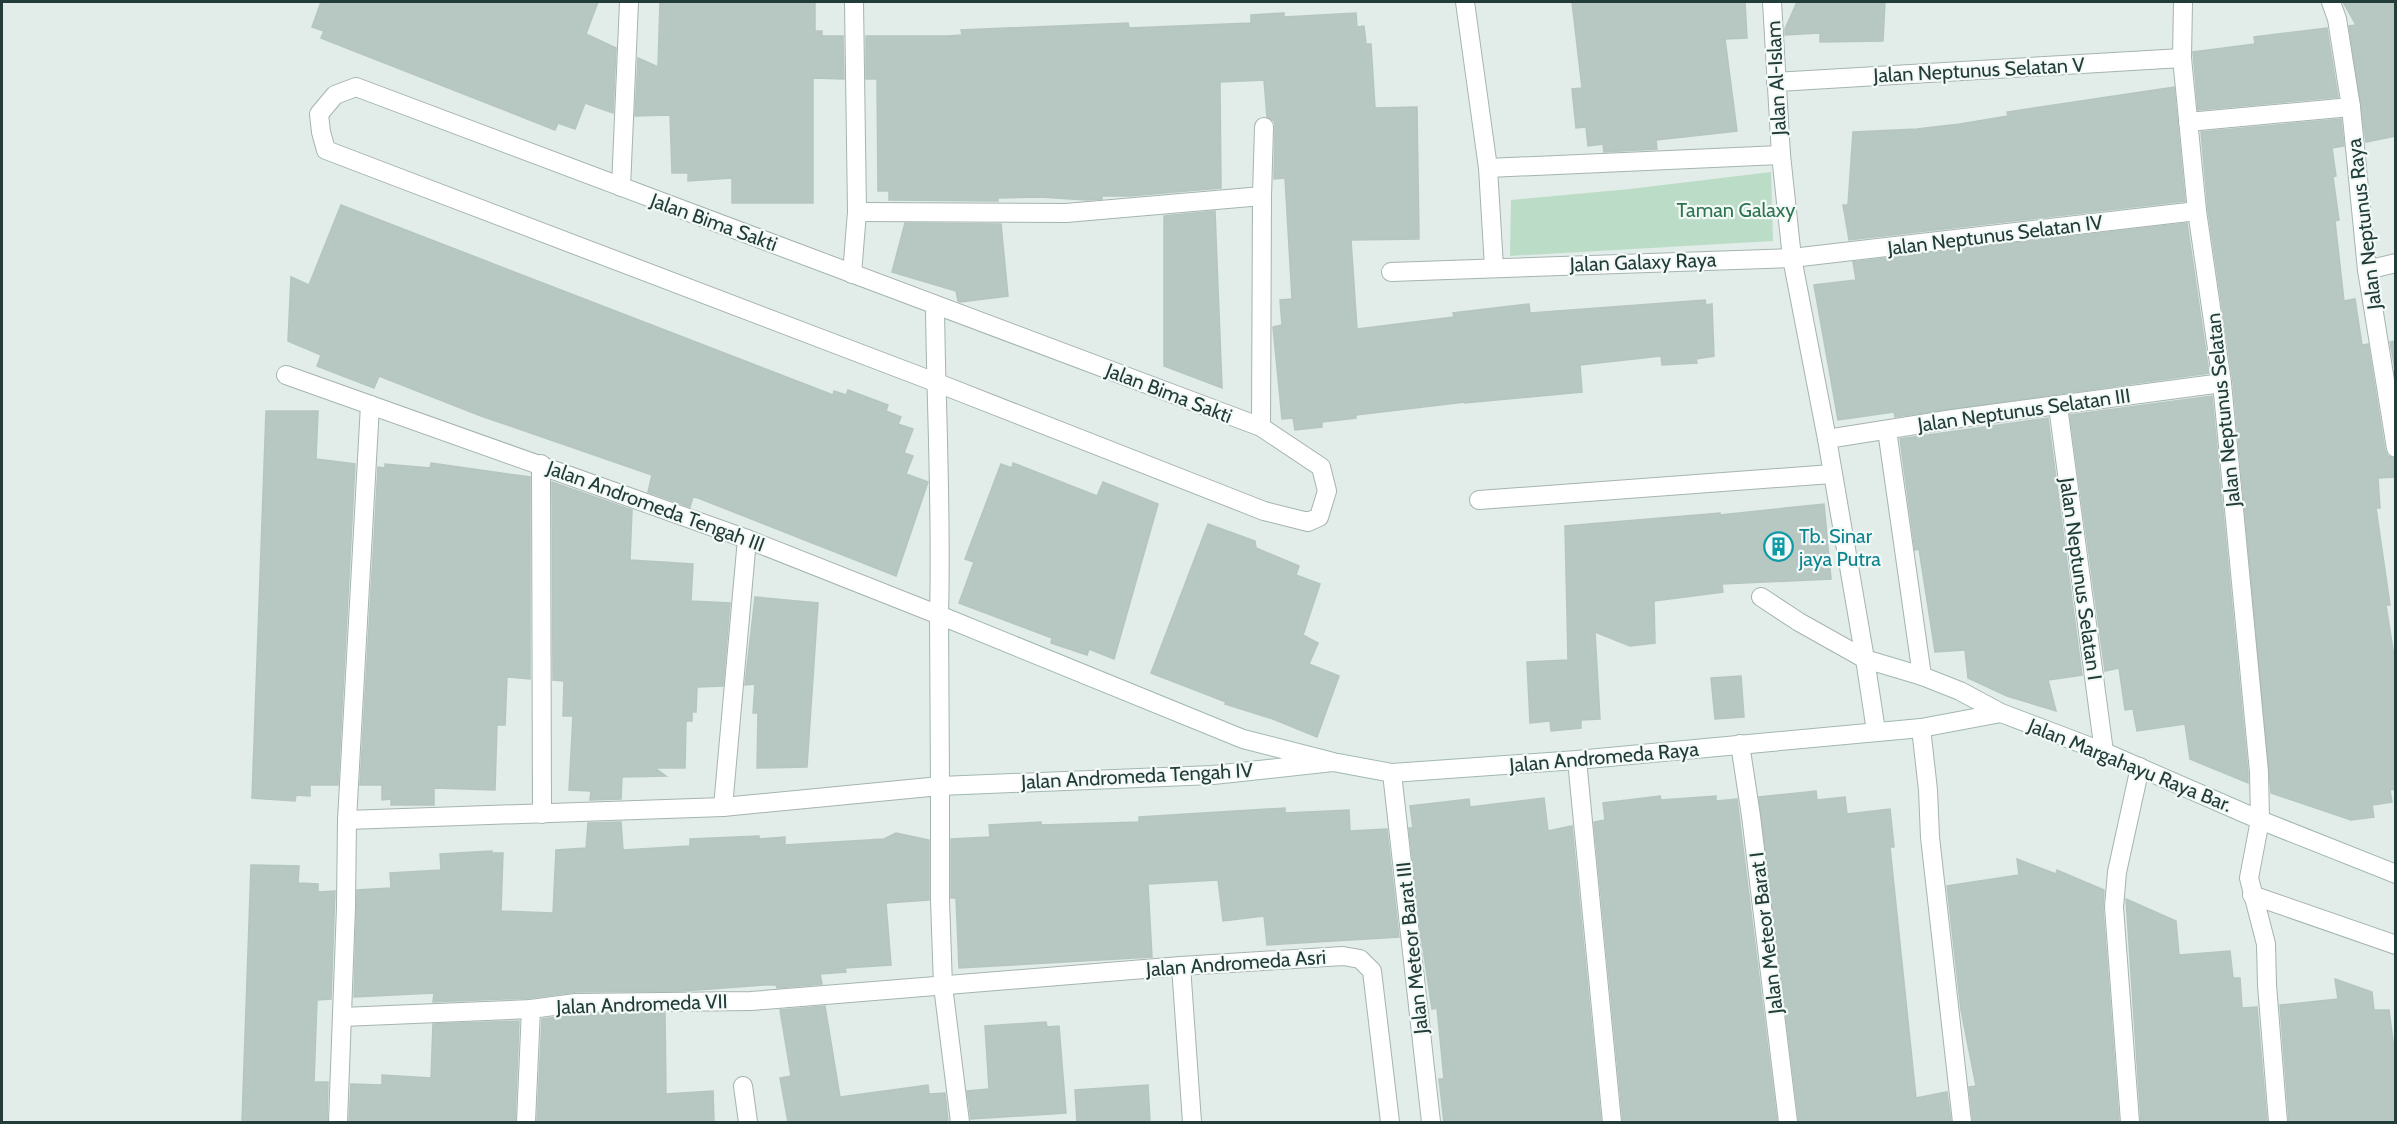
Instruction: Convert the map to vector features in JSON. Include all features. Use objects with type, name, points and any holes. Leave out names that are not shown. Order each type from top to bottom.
[{"type":"street","points":[[621,187],[629,2]]},
{"type":"street","points":[[852,273],[857,212],[854,2]]},
{"type":"street","points":[[1465,2],[1488,168],[1494,267]]},
{"type":"street","name":"Jalan Al-Islam","points":[[1772,2],[1781,154],[1792,258],[1827,439],[1876,731]]},
{"type":"street","name":"Jalan Neptunus Selatan","points":[[2183,2],[2182,58],[2188,122],[2197,211],[2222,383],[2259,772],[2260,820],[2249,878],[2266,944],[2278,1122]]},
{"type":"street","name":"Jalan Neptunus Raya","points":[[2331,2],[2337,19],[2351,107],[2367,270],[2395,437]]},
{"type":"street","name":"Jalan Neptunus Selatan V","points":[[1776,82],[2182,58]]},
{"type":"street","name":"Jalan Bima Sakti","points":[[356,87],[852,273],[1261,427],[1321,467],[1327,491],[1319,517],[1308,522],[1264,511],[935,382],[326,150],[319,114],[335,95],[356,87]]},
{"type":"street","points":[[2188,122],[2351,107]]},
{"type":"street","points":[[1261,427],[1264,127]]},
{"type":"street","points":[[1488,168],[1781,154]]},
{"type":"street","points":[[857,212],[1066,213],[1262,196]]},
{"type":"street","name":"Jalan Neptunus Selatan IV","points":[[1792,258],[2197,211]]},
{"type":"street","name":"Jalan Galaxy Raya","points":[[1391,272],[1792,258]]},
{"type":"street","points":[[2367,270],[2396,263]]},
{"type":"street","points":[[935,305],[935,382],[941,542],[940,900],[943,986],[960,1122]]},
{"type":"street","name":"Jalan Andromeda Tengah III","points":[[286,375],[542,464],[747,539],[1243,739],[1333,762]]},
{"type":"street","name":"Jalan Neptunus Selatan III","points":[[1827,439],[2222,383]]},
{"type":"street","points":[[338,1122],[347,820],[370,405]]},
{"type":"street","name":"Jalan Neptunus Selatan I","points":[[2058,406],[2104,752]]},
{"type":"street","points":[[1887,430],[1922,676]]},
{"type":"street","points":[[542,464],[542,814]]},
{"type":"street","points":[[1479,500],[1832,474]]},
{"type":"street","points":[[723,807],[747,539]]},
{"type":"street","name":"Jalan Margahayu Raya Bar.","points":[[1761,597],[1799,622],[1865,659],[1922,676],[1960,691],[2001,713],[2104,752],[2260,820],[2396,874]]},
{"type":"street","name":"Jalan Andromeda Raya","points":[[1333,762],[1392,773],[1578,760],[1921,728],[2001,713]]},
{"type":"street","points":[[1921,728],[1928,790],[1930,837],[1962,1122]]},
{"type":"street","name":"Jalan Meteor Barat I","points":[[1740,744],[1751,816],[1788,1122]]},
{"type":"street","points":[[1578,760],[1612,1122]]},
{"type":"street","name":"Jalan Andromeda Tengah IV","points":[[347,820],[723,807],[940,786],[1213,775],[1333,762]]},
{"type":"street","points":[[2130,1122],[2114,907],[2117,872],[2140,767]]},
{"type":"street","name":"Jalan Meteor Barat III","points":[[1392,773],[1431,1122]]},
{"type":"street","points":[[2252,895],[2396,945]]},
{"type":"street","name":"Jalan Andromeda Asri","points":[[943,986],[1180,966],[1321,957],[1360,959],[1372,971],[1390,1122]]},
{"type":"street","points":[[1180,966],[1192,1122]]},
{"type":"street","name":"Jalan Andromeda VII","points":[[342,1017],[531,1009],[576,1003],[751,1001],[943,986]]},
{"type":"street","points":[[526,1122],[531,1009]]},
{"type":"street","points":[[743,1086],[748,1122]]},
{"type":"green space","name":"Taman Galaxy","points":[[1771,172],[1773,241],[1510,256],[1511,200],[1630,189]]},
{"type":"building","points":[[321,2],[598,2],[586,34],[616,48],[613,113],[585,103],[575,129],[558,123],[555,130],[321,38],[324,31],[312,27]]},
{"type":"building","points":[[660,2],[815,2],[815,31],[822,31],[822,36],[843,36],[844,79],[813,78],[813,203],[732,203],[732,178],[688,181],[688,173],[672,173],[670,115],[635,116],[638,58],[658,67]]},
{"type":"building","points":[[1572,2],[1745,2],[1747,38],[1725,39],[1737,131],[1656,140],[1657,149],[1604,152],[1603,144],[1588,146],[1586,127],[1576,128],[1572,89],[1582,88]]},
{"type":"building","points":[[1797,2],[1885,2],[1883,41],[1820,42],[1820,33],[1785,35],[1785,29]]},
{"type":"building","points":[[2343,2],[2396,2],[2396,136],[2366,142],[2349,26],[2356,25]]},
{"type":"building","points":[[1284,13],[1284,17],[1356,13],[1357,27],[1364,26],[1366,44],[1371,44],[1375,108],[1417,107],[1419,239],[1351,240],[1357,329],[1454,317],[1453,313],[1529,304],[1530,313],[1705,300],[1706,305],[1712,304],[1714,356],[1696,359],[1697,363],[1662,365],[1661,356],[1580,365],[1582,392],[1465,402],[1356,415],[1356,418],[1322,422],[1322,427],[1295,430],[1293,418],[1282,419],[1273,327],[1282,325],[1280,300],[1292,299],[1285,178],[1274,179],[1275,127],[1274,121],[1267,117],[1264,80],[1220,82],[1221,188],[1130,196],[1102,196],[1102,199],[1087,200],[1040,197],[998,198],[998,201],[889,200],[889,191],[878,191],[877,79],[866,79],[866,36],[948,36],[962,35],[961,30],[1128,23],[1129,28],[1251,23],[1251,15]]},
{"type":"building","points":[[2327,28],[2338,97],[2198,110],[2193,52],[2255,44],[2254,37]]},
{"type":"building","points":[[2174,87],[2185,201],[1849,240],[1843,205],[1848,205],[1853,132],[1960,124],[2008,116],[2007,112]]},
{"type":"building","points":[[2341,119],[2344,146],[2332,148],[2336,176],[2333,177],[2339,220],[2335,221],[2344,301],[2355,299],[2362,345],[2368,344],[2385,450],[2388,456],[2396,459],[2396,477],[2378,478],[2380,508],[2376,508],[2390,605],[2386,605],[2396,669],[2396,789],[2390,790],[2392,802],[2372,805],[2374,817],[2351,820],[2271,793],[2233,382],[2208,210],[2201,132]]},
{"type":"building","points":[[341,205],[833,395],[834,391],[846,395],[848,390],[888,405],[886,411],[901,417],[898,424],[913,429],[904,453],[913,456],[906,474],[928,482],[896,576],[698,498],[693,497],[690,507],[648,492],[652,475],[481,416],[379,376],[374,388],[317,366],[321,355],[288,341],[291,277],[309,285]]},
{"type":"building","points":[[1215,211],[1222,388],[1164,366],[1164,216]]},
{"type":"building","points":[[905,223],[1001,224],[1008,296],[960,302],[956,291],[892,272]]},
{"type":"building","points":[[2187,223],[2209,373],[1895,417],[1894,412],[1838,420],[1814,285],[1856,280],[1853,262]]},
{"type":"building","points":[[2396,341],[2396,375],[2390,342]]},
{"type":"building","points":[[2212,396],[2248,783],[2190,759],[2185,724],[2137,731],[2133,709],[2125,710],[2119,668],[2105,671],[2070,415]]},
{"type":"building","points":[[266,411],[318,411],[316,459],[355,464],[338,785],[310,785],[310,796],[296,795],[295,801],[252,798]]},
{"type":"building","points":[[2048,418],[2082,675],[2048,680],[2056,711],[2007,696],[1968,678],[1965,650],[1935,652],[1919,549],[1915,550],[1900,439]]},
{"type":"building","points":[[431,463],[530,477],[530,679],[507,677],[505,725],[497,725],[495,790],[434,788],[434,805],[391,805],[391,799],[382,800],[382,785],[360,785],[378,467],[385,468],[385,464],[430,468]]},
{"type":"building","points":[[1013,463],[1097,496],[1103,482],[1158,504],[1114,659],[1089,649],[1087,655],[1051,643],[1052,638],[959,603],[974,562],[965,559],[1001,464],[1012,468]]},
{"type":"building","points":[[552,482],[632,510],[630,560],[693,564],[691,601],[730,603],[723,686],[697,687],[696,712],[692,712],[692,721],[686,721],[685,768],[655,768],[666,776],[622,777],[621,799],[590,800],[591,791],[569,790],[573,716],[563,716],[564,681],[553,680]]},
{"type":"building","points":[[1824,504],[1831,579],[1722,584],[1723,592],[1654,601],[1655,643],[1630,646],[1595,632],[1600,719],[1581,720],[1581,728],[1551,731],[1550,721],[1530,723],[1527,662],[1568,660],[1565,526],[1720,513],[1720,515]]},
{"type":"building","points":[[1208,524],[1255,541],[1256,548],[1299,566],[1296,575],[1320,584],[1303,635],[1318,643],[1309,664],[1339,676],[1317,737],[1273,719],[1225,704],[1226,702],[1151,673]]},
{"type":"building","points":[[755,597],[818,603],[807,767],[757,768],[758,713],[753,713],[755,684],[745,685]]},
{"type":"building","points":[[1741,676],[1744,717],[1715,719],[1711,678]]},
{"type":"building","points":[[1816,791],[1817,800],[1845,797],[1847,814],[1890,809],[1894,847],[1890,847],[1916,1098],[1947,1092],[1951,1122],[1799,1122],[1759,797]]},
{"type":"building","points":[[1660,796],[1661,800],[1716,796],[1716,801],[1737,799],[1777,1122],[1623,1122],[1594,822],[1605,820],[1603,803]]},
{"type":"building","points":[[1544,798],[1548,831],[1572,826],[1601,1122],[1444,1122],[1439,1079],[1444,1079],[1437,1008],[1432,1009],[1421,935],[1409,828],[1413,828],[1410,806],[1469,799],[1470,807]]},
{"type":"building","points":[[1285,808],[1285,813],[1349,810],[1350,831],[1387,829],[1399,937],[1267,945],[1264,916],[1223,921],[1218,880],[1148,884],[1152,957],[959,968],[956,898],[951,898],[951,839],[990,837],[989,825],[1041,822],[1041,825],[1139,822],[1139,817]]},
{"type":"building","points":[[621,822],[623,850],[690,846],[690,839],[759,836],[759,839],[785,837],[785,845],[884,839],[896,833],[929,840],[929,900],[886,903],[891,965],[845,968],[846,972],[820,974],[822,984],[777,988],[776,985],[764,985],[683,991],[576,992],[530,998],[433,1002],[434,993],[354,997],[357,890],[391,888],[390,873],[441,870],[440,854],[492,851],[492,853],[503,853],[501,911],[553,913],[556,850],[586,848],[588,823]]},
{"type":"building","points":[[2017,859],[2056,874],[2057,870],[2104,890],[2103,908],[2119,1122],[1973,1122],[1969,1087],[1976,1086],[1961,1010],[1947,886],[2019,875]]},
{"type":"building","points":[[251,865],[299,866],[298,883],[318,884],[318,892],[335,891],[331,999],[317,1000],[314,1082],[328,1082],[327,1122],[242,1122]]},
{"type":"building","points":[[2126,899],[2176,921],[2179,955],[2230,951],[2233,978],[2240,978],[2242,1008],[2257,1007],[2267,1122],[2141,1122]]},
{"type":"building","points":[[2335,979],[2372,992],[2374,1010],[2389,1010],[2396,1064],[2396,1122],[2289,1122],[2280,1005],[2338,999]]},
{"type":"building","points":[[825,1006],[840,1097],[928,1085],[929,1094],[945,1093],[948,1120],[933,1122],[788,1122],[780,1078],[791,1076],[780,1010]]},
{"type":"building","points":[[665,1013],[666,1094],[713,1091],[714,1122],[537,1122],[542,1019],[577,1014]]},
{"type":"building","points":[[519,1021],[515,1122],[349,1122],[351,1084],[382,1085],[382,1075],[431,1078],[433,1024]]},
{"type":"building","points":[[1046,1022],[1047,1027],[1059,1026],[1066,1113],[971,1119],[967,1091],[989,1089],[985,1026]]},
{"type":"building","points":[[1148,1085],[1150,1122],[1077,1122],[1075,1090]]},
{"type":"place","name":"Tb. Sinar jaya Putra","points":[[1778,547]]}]
